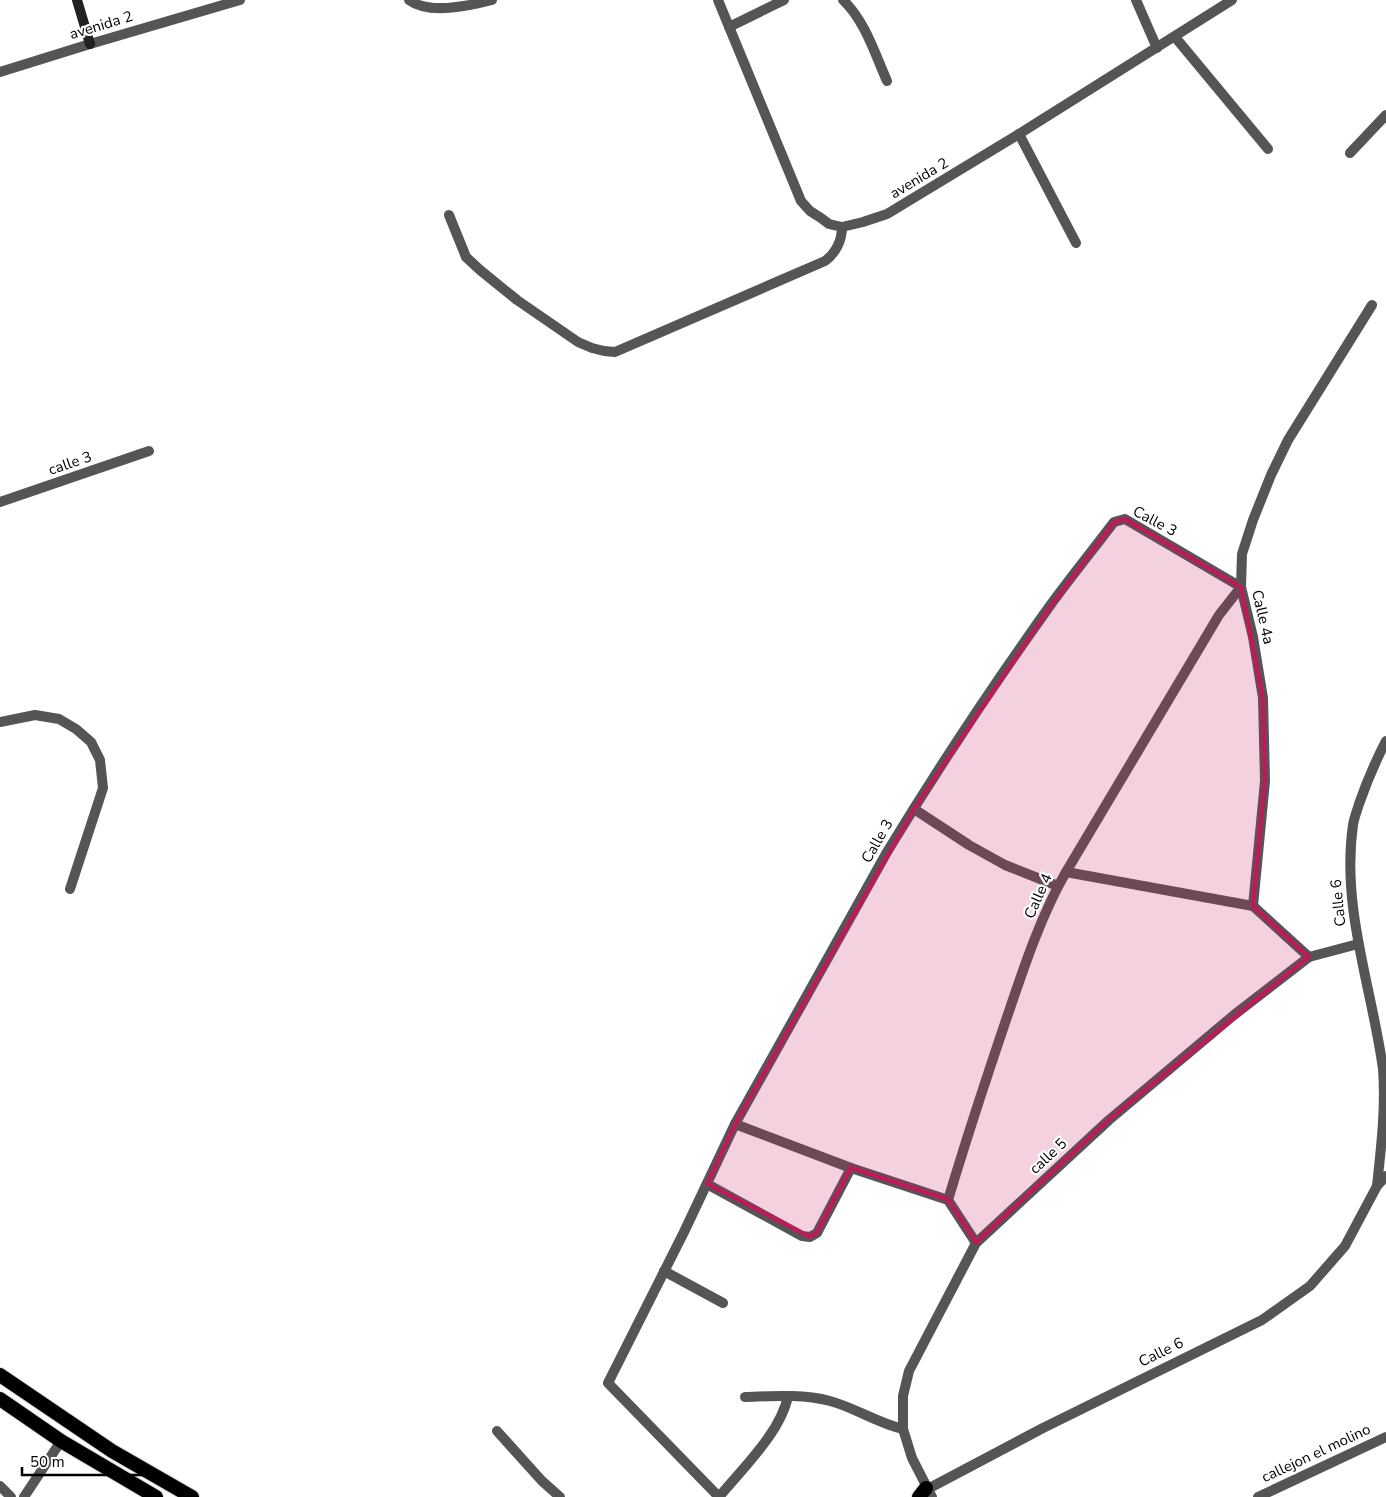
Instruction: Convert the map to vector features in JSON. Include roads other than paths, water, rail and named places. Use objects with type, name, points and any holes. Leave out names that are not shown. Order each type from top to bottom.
[{"type":"highway","points":[[0,1375],[112,1451],[192,1497]]},
{"type":"highway","points":[[0,1399],[61,1440],[156,1497]]},
{"type":"main road","points":[[77,0],[90,44]]},
{"type":"street","name":"avenida 2","points":[[0,72],[240,0]]},
{"type":"street","points":[[409,0],[416,5],[436,7],[452,7],[491,0]]},
{"type":"street","points":[[449,215],[466,257],[480,270],[518,300],[578,342],[592,348],[610,352],[615,352],[634,344],[831,257],[842,238],[842,226],[829,224],[810,211],[801,201],[718,0]]},
{"type":"street","points":[[729,27],[784,0]]},
{"type":"street","points":[[844,0],[864,30],[887,81]]},
{"type":"street","points":[[1136,0],[1157,48]]},
{"type":"street","name":"avenida 2","points":[[842,226],[888,214],[1232,0]]},
{"type":"street","points":[[1175,36],[1268,149]]},
{"type":"street","points":[[1350,153],[1386,115]]},
{"type":"street","points":[[1019,134],[1076,243]]},
{"type":"street","name":"Calle 4a","points":[[1253,906],[1265,781],[1263,698],[1253,637],[1240,587],[1242,554],[1271,475],[1288,440],[1372,305]]},
{"type":"street","name":"calle 3","points":[[0,502],[149,452]]},
{"type":"street","name":"Calle 3","points":[[719,1497],[608,1382],[664,1272],[735,1124],[888,852],[914,808],[1050,607],[1114,522],[1125,519],[1240,587]]},
{"type":"street","name":"Calle 4","points":[[948,1200],[968,1132],[1022,974],[1058,886],[1219,615],[1240,587]]},
{"type":"street","points":[[0,722],[35,715],[59,719],[76,729],[91,742],[100,760],[102,788],[70,889]]},
{"type":"street","name":"Calle 6","points":[[1377,1186],[1384,1119],[1385,1072],[1358,944],[1350,876],[1353,824],[1370,772],[1386,741]]},
{"type":"street","points":[[914,808],[969,845],[1005,864],[1058,886]]},
{"type":"street","points":[[1066,872],[1253,906],[1309,956]]},
{"type":"street","name":"calle 5","points":[[923,1495],[903,1428],[903,1396],[909,1371],[976,1243],[1108,1120],[1234,1015],[1309,956],[1358,944]]},
{"type":"street","points":[[735,1124],[851,1168],[948,1200],[976,1243]]},
{"type":"street","points":[[707,1184],[802,1236],[810,1236],[817,1233],[851,1168]]},
{"type":"street","name":"Calle 6","points":[[923,1495],[1043,1428],[1262,1320],[1310,1286],[1345,1246],[1377,1186],[1386,1176]]},
{"type":"street","points":[[664,1272],[723,1303]]},
{"type":"street","points":[[719,1497],[765,1442],[782,1414],[788,1396]]},
{"type":"street","points":[[745,1397],[809,1397],[832,1402],[860,1412],[886,1425],[903,1428]]},
{"type":"street","points":[[497,1431],[542,1481],[560,1497]]},
{"type":"street","name":"callejon el molino","points":[[1258,1497],[1386,1437]]},
{"type":"street","points":[[24,1497],[61,1440]]},
{"type":"street","points":[[0,1486],[12,1497]]}]
